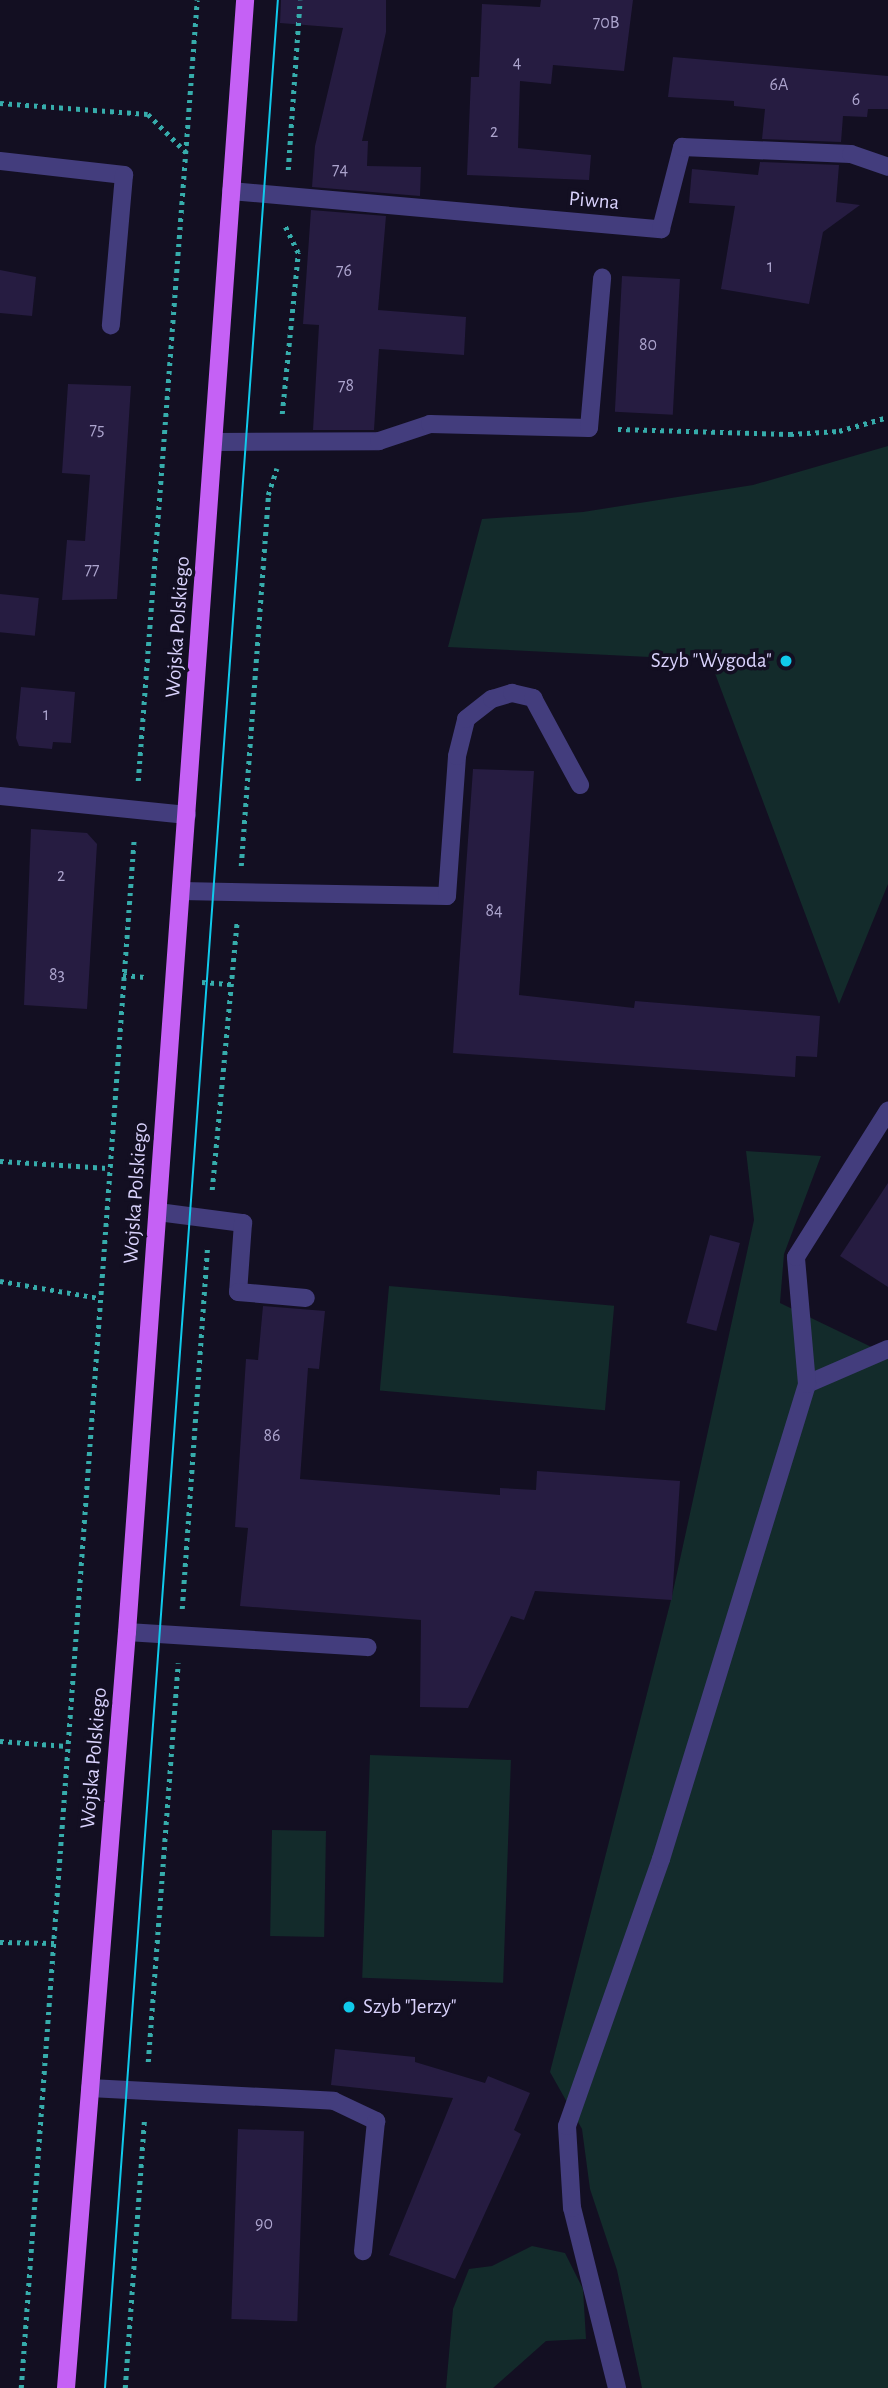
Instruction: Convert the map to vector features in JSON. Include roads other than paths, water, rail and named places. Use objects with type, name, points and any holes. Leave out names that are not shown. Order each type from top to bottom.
[{"type":"main road","name":"Wojska Polskiego","points":[[66,2388],[127,1632],[245,0]]},
{"type":"street","name":"Piwna","points":[[231,191],[661,229],[682,147],[851,153],[888,167]]},
{"type":"street","points":[[0,161],[124,175],[111,325]]},
{"type":"street","points":[[214,442],[379,441],[430,424],[589,428],[602,278]]},
{"type":"street","points":[[181,891],[447,896],[457,756],[466,719],[492,699],[512,693],[533,698],[580,785]]},
{"type":"street","points":[[0,796],[187,815]]},
{"type":"street","points":[[617,2388],[572,2208],[566,2126],[661,1859],[807,1384],[796,1257],[888,1111]]},
{"type":"street","points":[[158,1212],[243,1223],[238,1292],[306,1298]]},
{"type":"street","points":[[807,1384],[888,1349]]},
{"type":"street","points":[[127,1632],[368,1647]]},
{"type":"street","points":[[90,2088],[334,2101],[376,2121],[363,2251]]},
{"type":"tram line","points":[[105,2388],[278,0]]},
{"type":"place","name":"Szyb \"Wygoda\"","points":[[786,661]]},
{"type":"place","name":"Szyb \"Jerzy\"","points":[[349,2007]]}]
